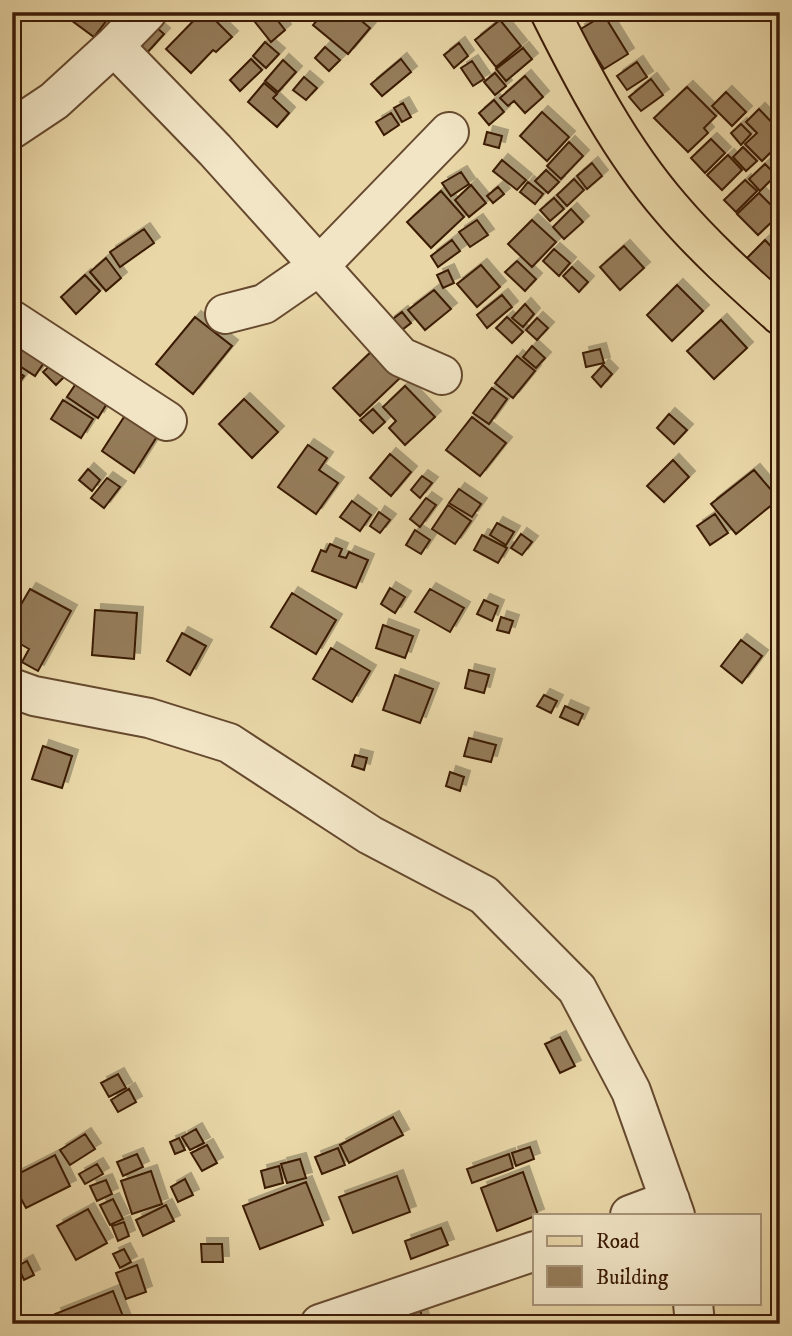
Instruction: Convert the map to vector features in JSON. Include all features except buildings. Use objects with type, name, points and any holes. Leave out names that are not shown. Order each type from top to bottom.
[{"type":"main road","points":[[550,12],[579,71],[625,145],[668,205],[717,259],[780,315]]},
{"type":"street","points":[[12,129],[54,101],[147,12]]},
{"type":"street","points":[[114,46],[215,150],[401,357],[442,375]]},
{"type":"street","points":[[225,314],[264,304],[318,266],[450,132]]},
{"type":"street","points":[[12,320],[167,421]]},
{"type":"street","points":[[12,688],[34,696],[149,718],[229,743],[370,835],[484,895],[577,989],[631,1091],[672,1208],[636,1214]]},
{"type":"street","points":[[320,1324],[533,1252]]},
{"type":"street","points":[[693,1304],[695,1324]]}]
